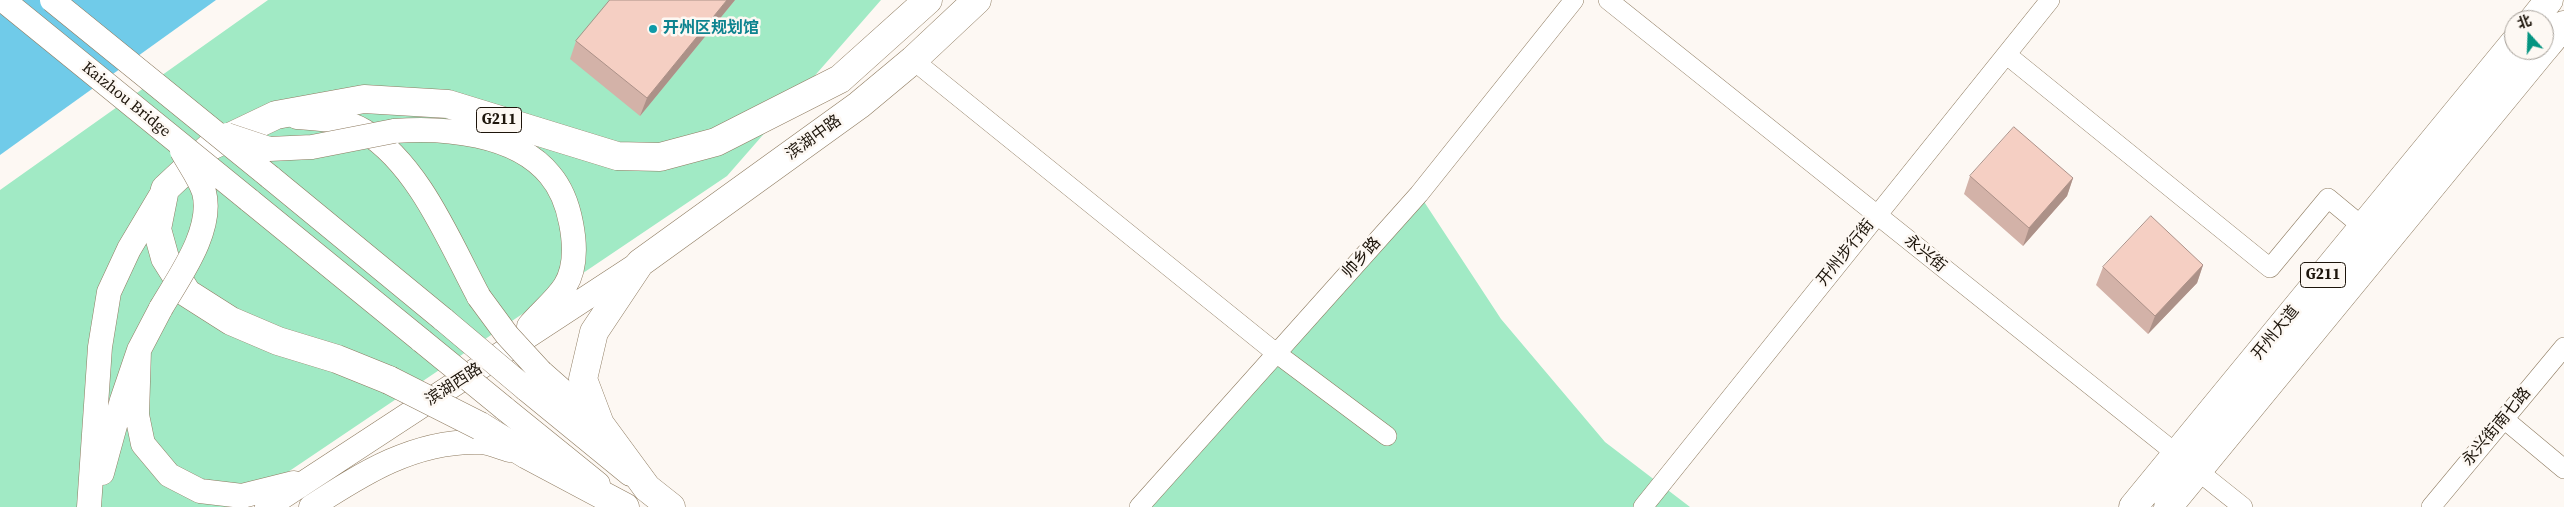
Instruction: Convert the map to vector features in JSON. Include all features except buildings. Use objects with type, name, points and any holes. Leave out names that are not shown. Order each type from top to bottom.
[{"type":"highway","name":"G211","points":[[165,189],[211,146],[276,115],[364,99],[448,104],[617,156],[660,157],[716,142],[840,79],[928,0]]},
{"type":"highway","name":"滨湖中路","points":[[640,263],[859,105],[912,60],[977,0]]},
{"type":"highway","points":[[2542,10],[2550,0]]},
{"type":"highway","name":"开州大道","points":[[2554,38],[2564,25]]},
{"type":"highway","name":"开州大道","points":[[2133,507],[2504,55]]},
{"type":"highway","name":"开州大道","points":[[2168,507],[2536,60]]},
{"type":"highway","points":[[165,189],[158,229],[165,258],[187,293],[231,321],[270,338],[337,359],[390,380],[480,426],[527,455],[626,507]]},
{"type":"highway","points":[[640,263],[594,332],[583,379],[600,424],[647,488],[671,507]]},
{"type":"main road","name":"Kaizhou Bridge","points":[[3,0],[626,507]]},
{"type":"main road","name":"Kaizhou Bridge","points":[[52,0],[444,320],[534,380]]},
{"type":"main road","points":[[276,115],[333,120],[363,130],[387,148],[409,172],[479,297],[507,335],[534,380],[647,488]]},
{"type":"main road","points":[[213,130],[269,149],[312,147],[394,131],[427,128],[460,132],[492,140],[526,155],[550,175],[568,208],[574,239],[573,261],[565,285],[506,351]]},
{"type":"main road","points":[[91,507],[138,350],[191,258],[204,224],[204,192],[177,141]]},
{"type":"main road","points":[[91,507],[100,347],[109,292],[129,249],[165,189]]},
{"type":"main road","name":"滨湖西路","points":[[267,507],[640,263]]},
{"type":"main road","points":[[138,350],[137,415],[144,444],[168,475],[200,491],[242,496],[312,478]]},
{"type":"main road","points":[[534,380],[600,424]]},
{"type":"main road","points":[[311,507],[351,481],[394,458],[432,446],[482,442],[527,455]]},
{"type":"street","name":"帅乡路","points":[[1139,507],[1419,194],[1574,0]]},
{"type":"street","name":"永兴街","points":[[1608,0],[2243,507]]},
{"type":"street","name":"开州步行街","points":[[1643,507],[1876,214],[2050,0]]},
{"type":"street","points":[[2556,0],[2564,6]]},
{"type":"street","points":[[2007,55],[2270,268],[2328,198],[2363,227]]},
{"type":"street","points":[[912,60],[1276,353],[1387,436]]},
{"type":"street","name":"永兴街南七路","points":[[2431,507],[2564,347]]},
{"type":"street","points":[[2504,419],[2564,468]]},
{"type":"green space","points":[[268,0],[881,0],[727,176],[236,507],[0,507],[0,190]]},
{"type":"green space","points":[[1419,194],[1501,319],[1605,442],[1690,507],[1139,507]]},
{"type":"water","points":[[0,0],[216,0],[0,155]]},
{"type":"place","name":"开州区规划馆","points":[[653,29]]}]
